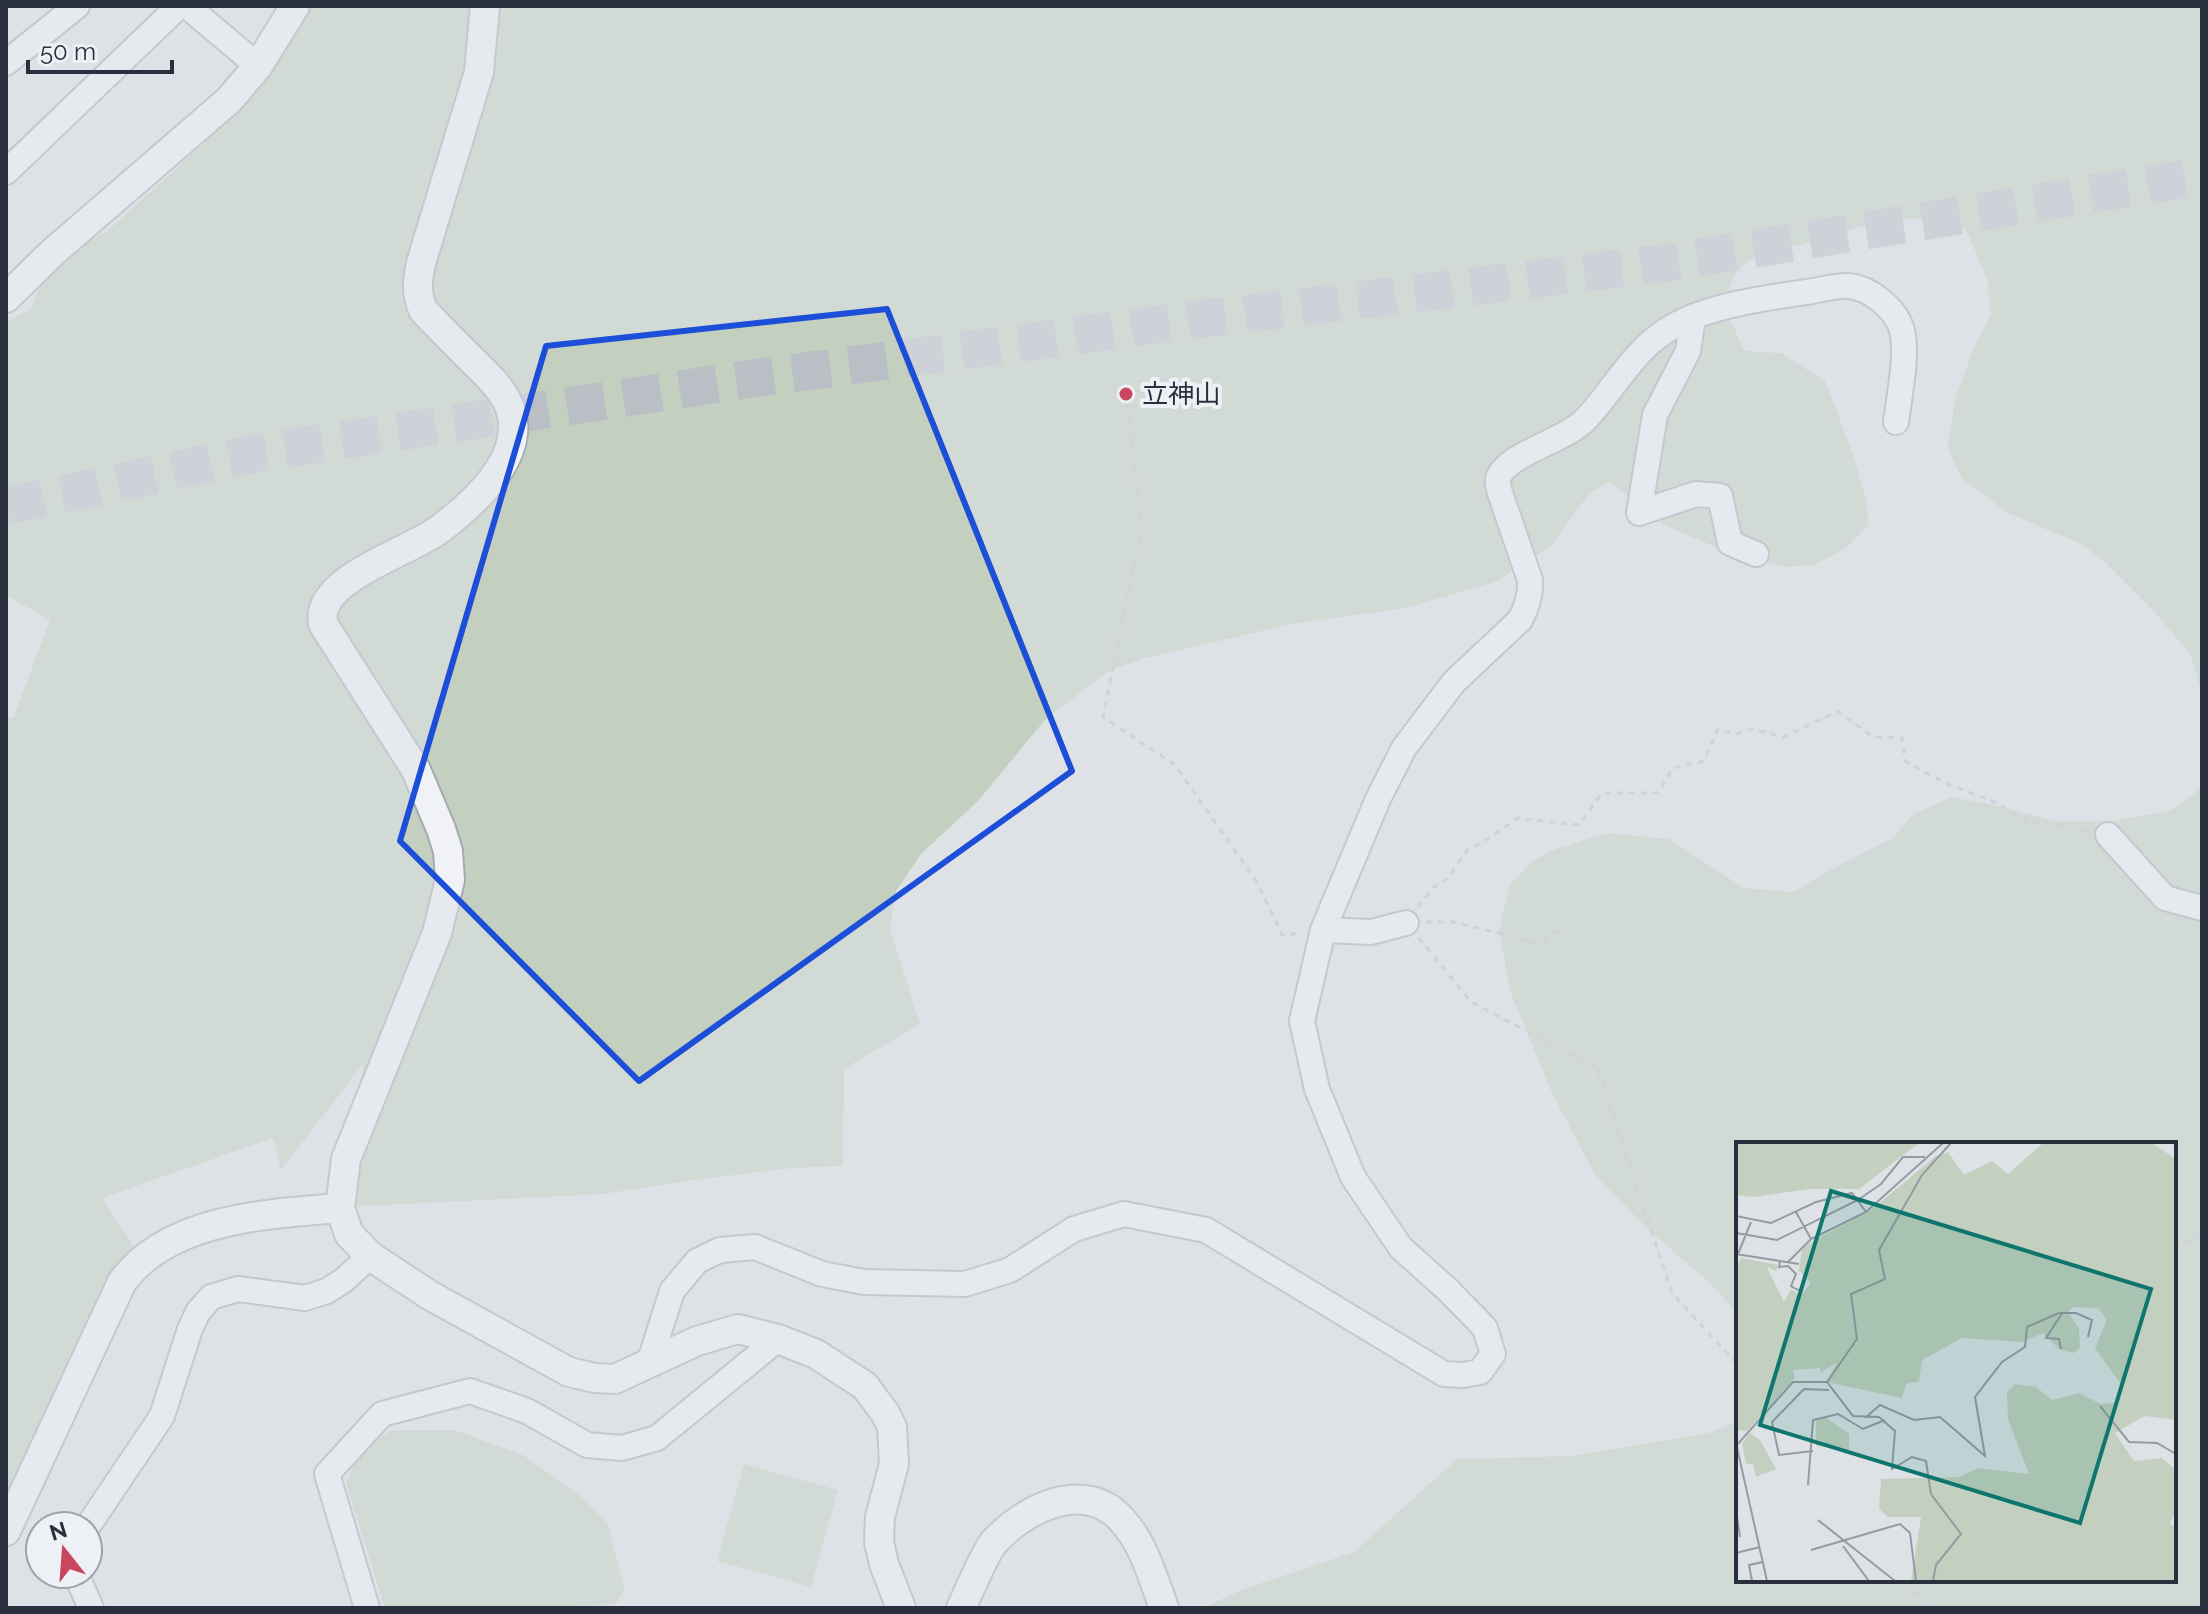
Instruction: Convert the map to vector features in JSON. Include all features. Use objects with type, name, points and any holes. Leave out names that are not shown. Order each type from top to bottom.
[{"type":"street","points":[[6,63],[77,6]]},
{"type":"street","points":[[6,172],[179,6]]},
{"type":"street","points":[[187,6],[258,66]]},
{"type":"street","points":[[6,298],[53,252],[229,100],[258,66],[295,6]]},
{"type":"street","points":[[485,6],[479,72],[417,278],[417,296],[423,310],[495,383],[506,399],[514,419],[510,446],[497,474],[479,495],[439,530],[351,577],[332,594],[323,611],[323,624],[416,770],[448,851],[450,880],[437,933],[346,1159],[340,1208],[349,1234],[370,1256],[431,1296],[569,1372],[615,1379],[697,1341],[738,1329],[778,1339],[816,1354],[865,1386],[892,1427],[894,1464],[880,1517],[879,1542],[901,1608]]},
{"type":"street","points":[[649,1364],[672,1291],[697,1261],[720,1250],[755,1247],[822,1274],[864,1282],[965,1284],[1010,1270],[1074,1229],[1124,1214],[1206,1230],[1444,1374],[1480,1372],[1493,1354],[1485,1328],[1401,1248],[1353,1177],[1317,1089],[1302,1021],[1323,930],[1378,799],[1404,748],[1454,682],[1520,620],[1525,610],[1531,591],[1530,580],[1497,480],[1516,460],[1584,422],[1636,356],[1670,327],[1693,317],[1776,296],[1849,286],[1881,300],[1893,312],[1903,332],[1896,422]]},
{"type":"street","points":[[1693,317],[1688,351],[1655,415],[1639,513],[1696,494],[1720,496],[1730,543],[1756,554]]},
{"type":"street","points":[[2108,835],[2165,898],[2202,908]]},
{"type":"street","points":[[1323,930],[1371,932],[1406,923]]},
{"type":"street","points":[[6,1531],[122,1282],[129,1273],[163,1246],[215,1225],[340,1208]]},
{"type":"street","points":[[99,1510],[162,1416],[190,1329],[198,1312],[211,1297],[238,1289],[305,1298],[335,1286],[370,1256]]},
{"type":"street","points":[[367,1608],[327,1474],[382,1414],[470,1391],[527,1411],[587,1445],[622,1448],[657,1438],[778,1339]]},
{"type":"street","points":[[961,1608],[992,1544],[1024,1516],[1043,1506],[1071,1499],[1097,1501],[1121,1518],[1142,1548],[1164,1608]]},
{"type":"path","points":[[1126,394],[1142,526],[1103,717],[1175,765],[1257,882],[1282,935],[1323,930]]},
{"type":"path","points":[[1406,923],[1433,888],[1448,878],[1467,850],[1517,818],[1579,825],[1602,793],[1658,793],[1673,768],[1704,761],[1718,729],[1735,734],[1752,729],[1784,737],[1838,711],[1873,737],[1902,738],[1905,761],[1947,784],[1990,800],[2027,821],[2108,835]]},
{"type":"path","points":[[1406,923],[1453,922],[1538,943],[1559,929]]},
{"type":"path","points":[[1406,923],[1471,1002],[1597,1067],[1672,1293],[1736,1363]]},
{"type":"path","points":[[2176,1249],[2202,1234]]},
{"type":"path","points":[[1911,1582],[1925,1608]]},
{"type":"highlighted area","points":[[887,309],[1072,771],[639,1081],[400,841],[546,346]]},
{"type":"green space","points":[[309,6],[2202,6],[2202,693],[2190,654],[2154,611],[2103,560],[2079,543],[2008,513],[1962,479],[1947,447],[1956,397],[1976,343],[1991,314],[1987,279],[1967,231],[1945,220],[1909,219],[1869,224],[1747,261],[1734,276],[1724,304],[1744,351],[1781,353],[1825,381],[1852,452],[1867,501],[1868,525],[1845,549],[1814,565],[1784,567],[1739,557],[1664,525],[1609,482],[1589,494],[1550,547],[1495,582],[1406,608],[1291,624],[1142,659],[1107,672],[1044,721],[978,801],[921,854],[896,891],[890,929],[920,1024],[844,1069],[843,1166],[793,1168],[603,1194],[343,1207],[364,1063],[281,1170],[273,1138],[102,1198],[135,1248],[6,1515],[6,717],[13,718],[50,620],[6,595],[6,322],[31,309],[48,262],[77,244],[105,233],[204,143],[288,41]]},
{"type":"green space","points":[[2202,776],[2202,1608],[1202,1608],[1244,1589],[1354,1552],[1457,1459],[1570,1456],[1708,1433],[1736,1423],[1736,1582],[2176,1582],[2176,1142],[1736,1142],[1736,1311],[1704,1278],[1647,1229],[1594,1173],[1553,1095],[1511,994],[1499,931],[1509,886],[1532,861],[1558,848],[1608,833],[1669,839],[1744,888],[1793,892],[1891,839],[1914,814],[1951,797],[2054,821],[2114,821],[2171,810],[2200,789]]},
{"type":"green space","points":[[392,1430],[454,1430],[523,1455],[579,1495],[608,1523],[625,1590],[615,1605],[385,1608],[346,1483],[355,1462],[369,1444]]},
{"type":"green space","points":[[744,1464],[838,1490],[811,1587],[717,1561]]},
{"type":"tunnel","points":[[6,506],[257,453],[763,377],[1177,322],[1666,263],[2202,176]]},
{"type":"place","name":"立神山","points":[[1126,394]]}]
